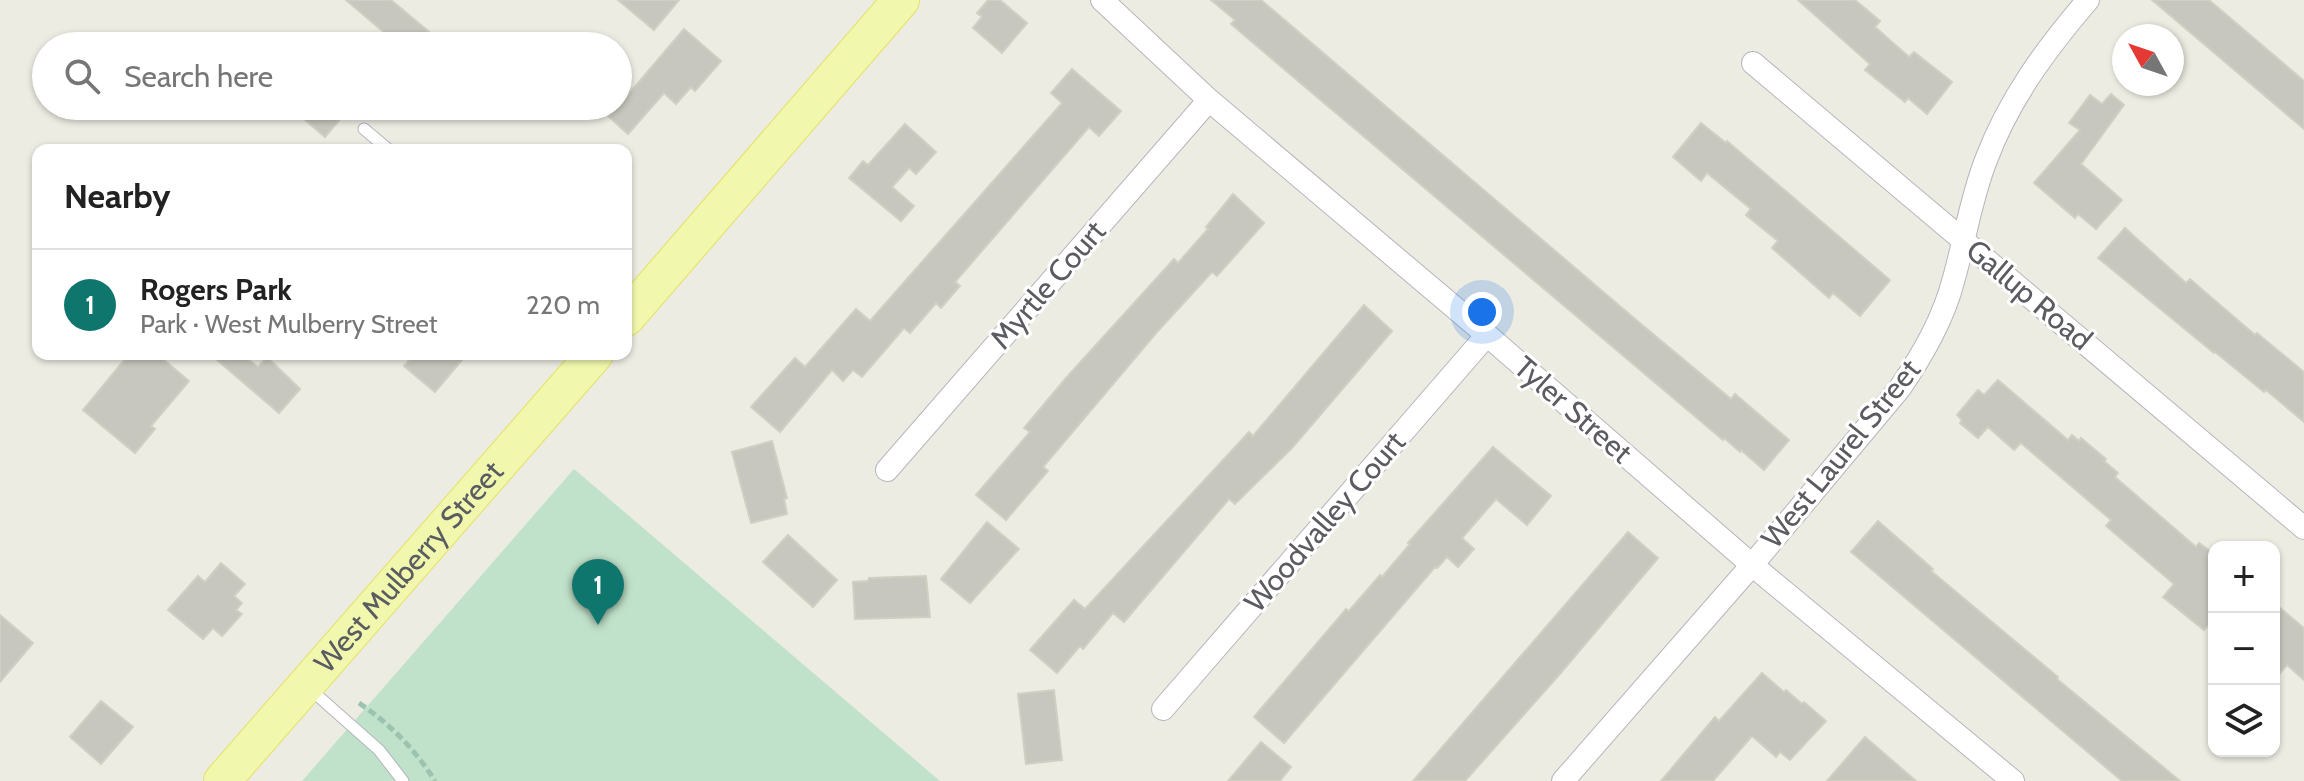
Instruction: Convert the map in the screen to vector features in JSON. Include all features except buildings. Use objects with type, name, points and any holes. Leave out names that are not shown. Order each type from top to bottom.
[{"type":"main road","points":[[632,311],[901,0]]},
{"type":"main road","name":"West Mulberry Street","points":[[222,781],[590,360]]},
{"type":"street","name":"Tyler Street","points":[[1102,0],[1209,100],[1752,565],[2013,781]]},
{"type":"street","name":"West Laurel Street","points":[[1563,781],[1882,412],[1918,363],[1944,308],[1986,159],[2010,107],[2034,67],[2088,0]]},
{"type":"street","name":"Gallup Road","points":[[1753,63],[2304,528]]},
{"type":"street","name":"Myrtle Court","points":[[887,470],[1209,100]]},
{"type":"street","name":"Woodvalley Court","points":[[1163,709],[1487,335]]},
{"type":"lane","points":[[364,129],[382,144]]},
{"type":"lane","points":[[306,686],[379,750],[403,781]]},
{"type":"path","points":[[359,703],[390,725],[410,746],[435,781]]},
{"type":"green space","points":[[574,469],[940,781],[302,781]]},
{"type":"place","name":"Rogers Park","points":[[598,625]]}]
